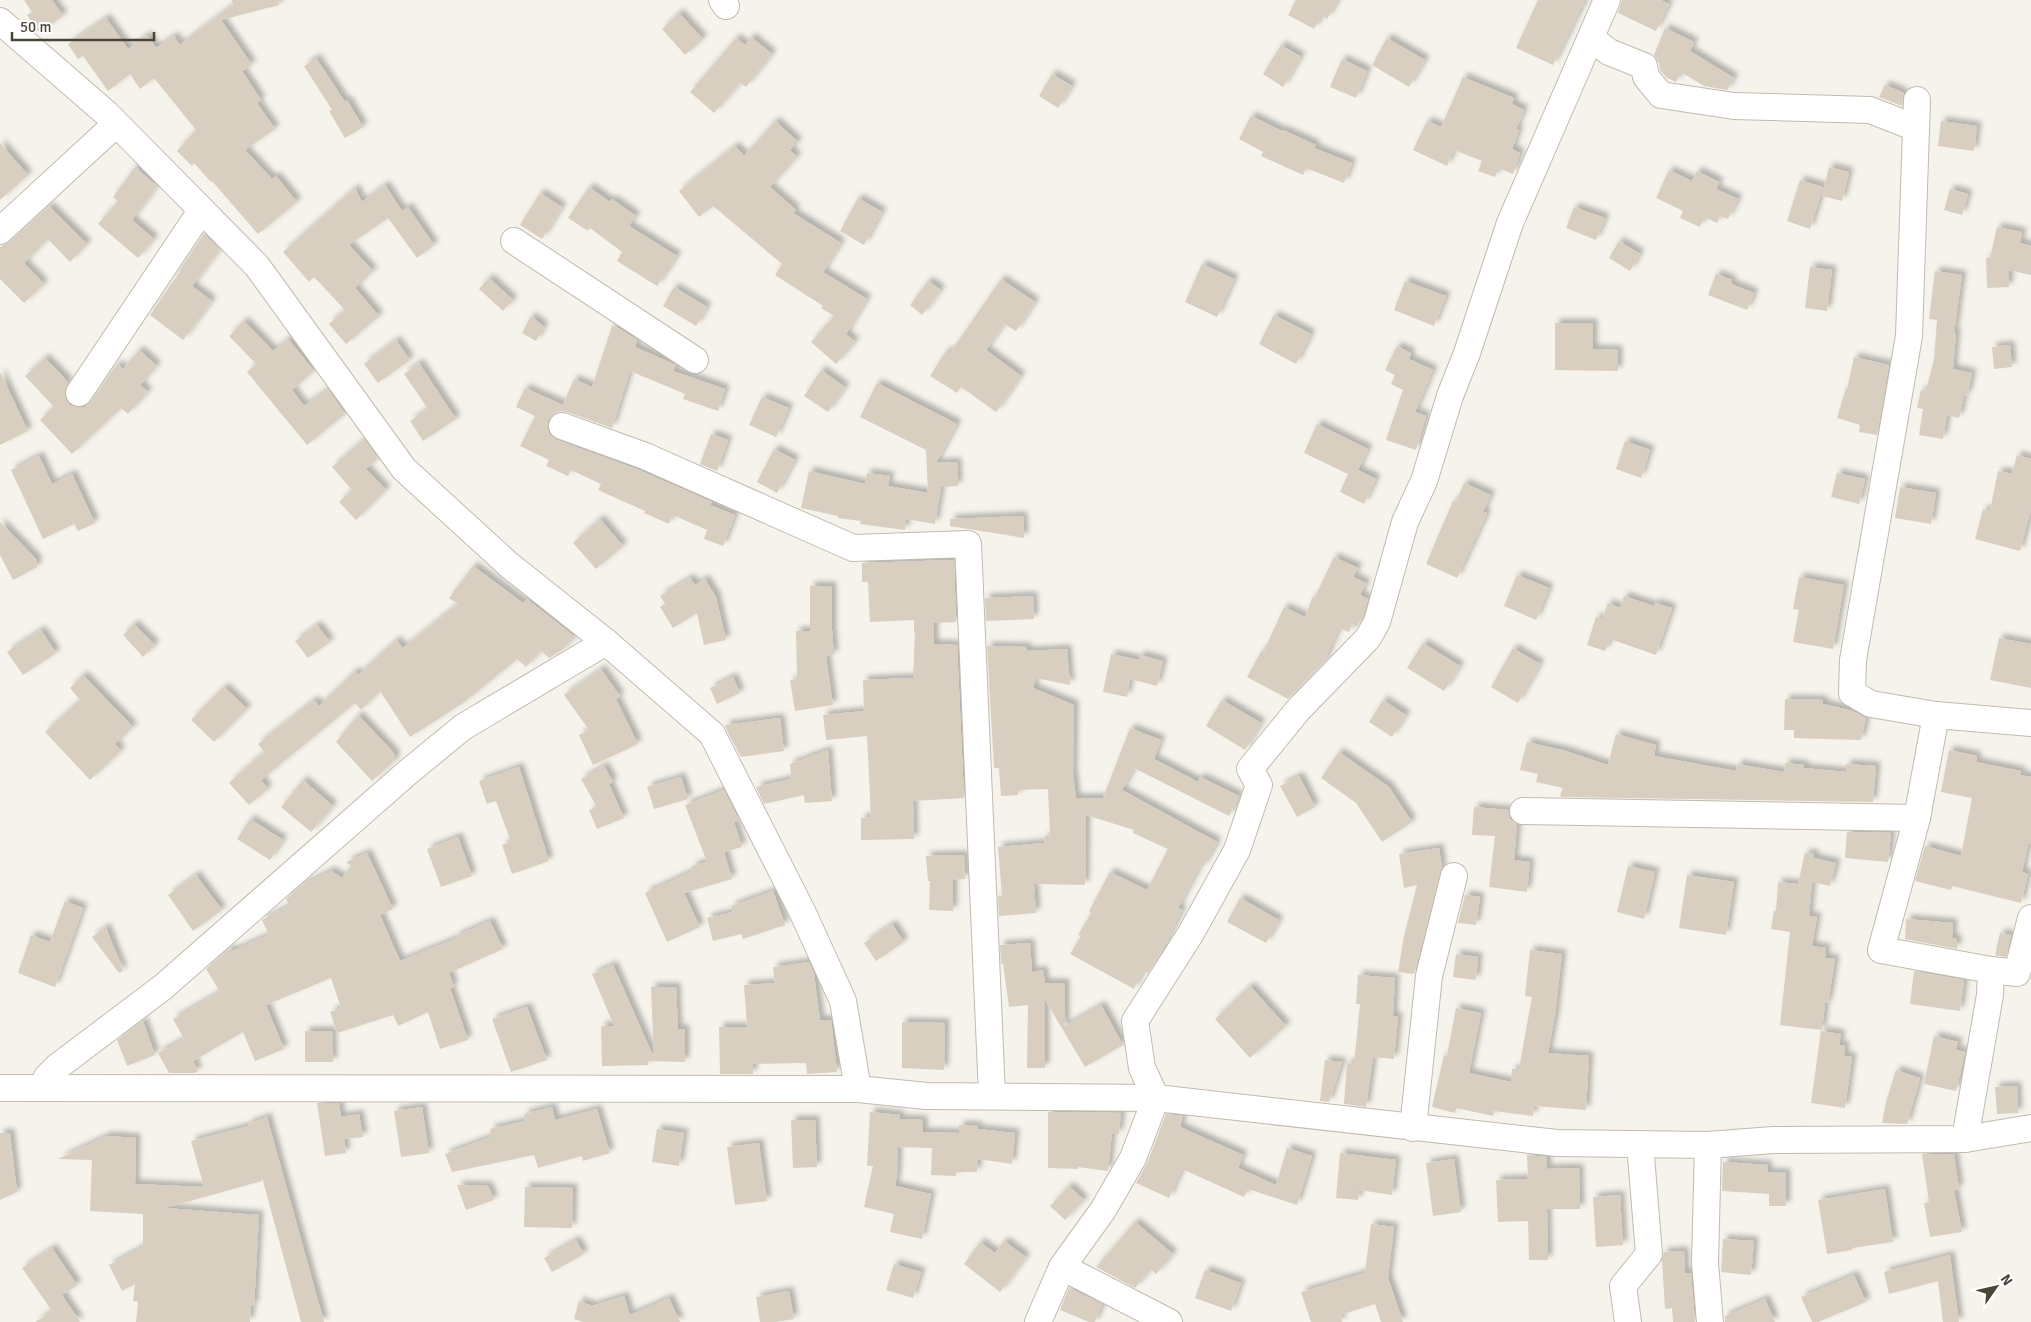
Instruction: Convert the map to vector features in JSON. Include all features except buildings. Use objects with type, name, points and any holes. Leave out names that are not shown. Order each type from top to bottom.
[{"type":"street","points":[[1038,1322],[1062,1267],[1103,1210],[1133,1158],[1156,1098],[1142,1068],[1135,1021],[1191,933],[1237,850],[1259,786],[1250,769],[1298,710],[1368,638],[1377,622],[1405,522],[1424,481],[1450,396],[1467,353],[1510,223],[1607,0]]},
{"type":"street","points":[[0,21],[116,124],[256,266],[404,469],[509,565],[606,642],[712,734],[802,910],[843,1001],[858,1089]]},
{"type":"street","points":[[1591,38],[1609,52],[1644,66],[1646,77],[1661,95],[1734,106],[1870,110],[1916,128]]},
{"type":"street","points":[[1918,100],[1909,336],[1853,660],[1852,693],[1871,704],[1936,715],[2031,722]]},
{"type":"street","points":[[0,231],[116,124]]},
{"type":"street","points":[[79,393],[201,210]]},
{"type":"street","points":[[514,241],[695,360]]},
{"type":"street","points":[[562,426],[645,456],[853,548],[968,544],[992,1095]]},
{"type":"street","points":[[42,1088],[47,1076],[57,1067],[162,987],[407,773],[463,727],[606,642]]},
{"type":"street","points":[[1936,715],[1918,818],[1881,950],[2017,973],[2031,918]]},
{"type":"street","points":[[1523,811],[1918,818]]},
{"type":"street","points":[[1413,1128],[1429,976],[1454,876]]},
{"type":"street","points":[[1964,1139],[1990,995],[1991,970]]},
{"type":"street","points":[[0,1088],[858,1089],[926,1096],[992,1095],[1156,1098],[1557,1143],[1708,1145],[1774,1140],[1964,1139],[2030,1129]]},
{"type":"street","points":[[1628,1322],[1623,1286],[1649,1254],[1640,1144]]},
{"type":"street","points":[[1708,1145],[1705,1263],[1710,1322]]},
{"type":"street","points":[[1062,1267],[1169,1322]]}]
